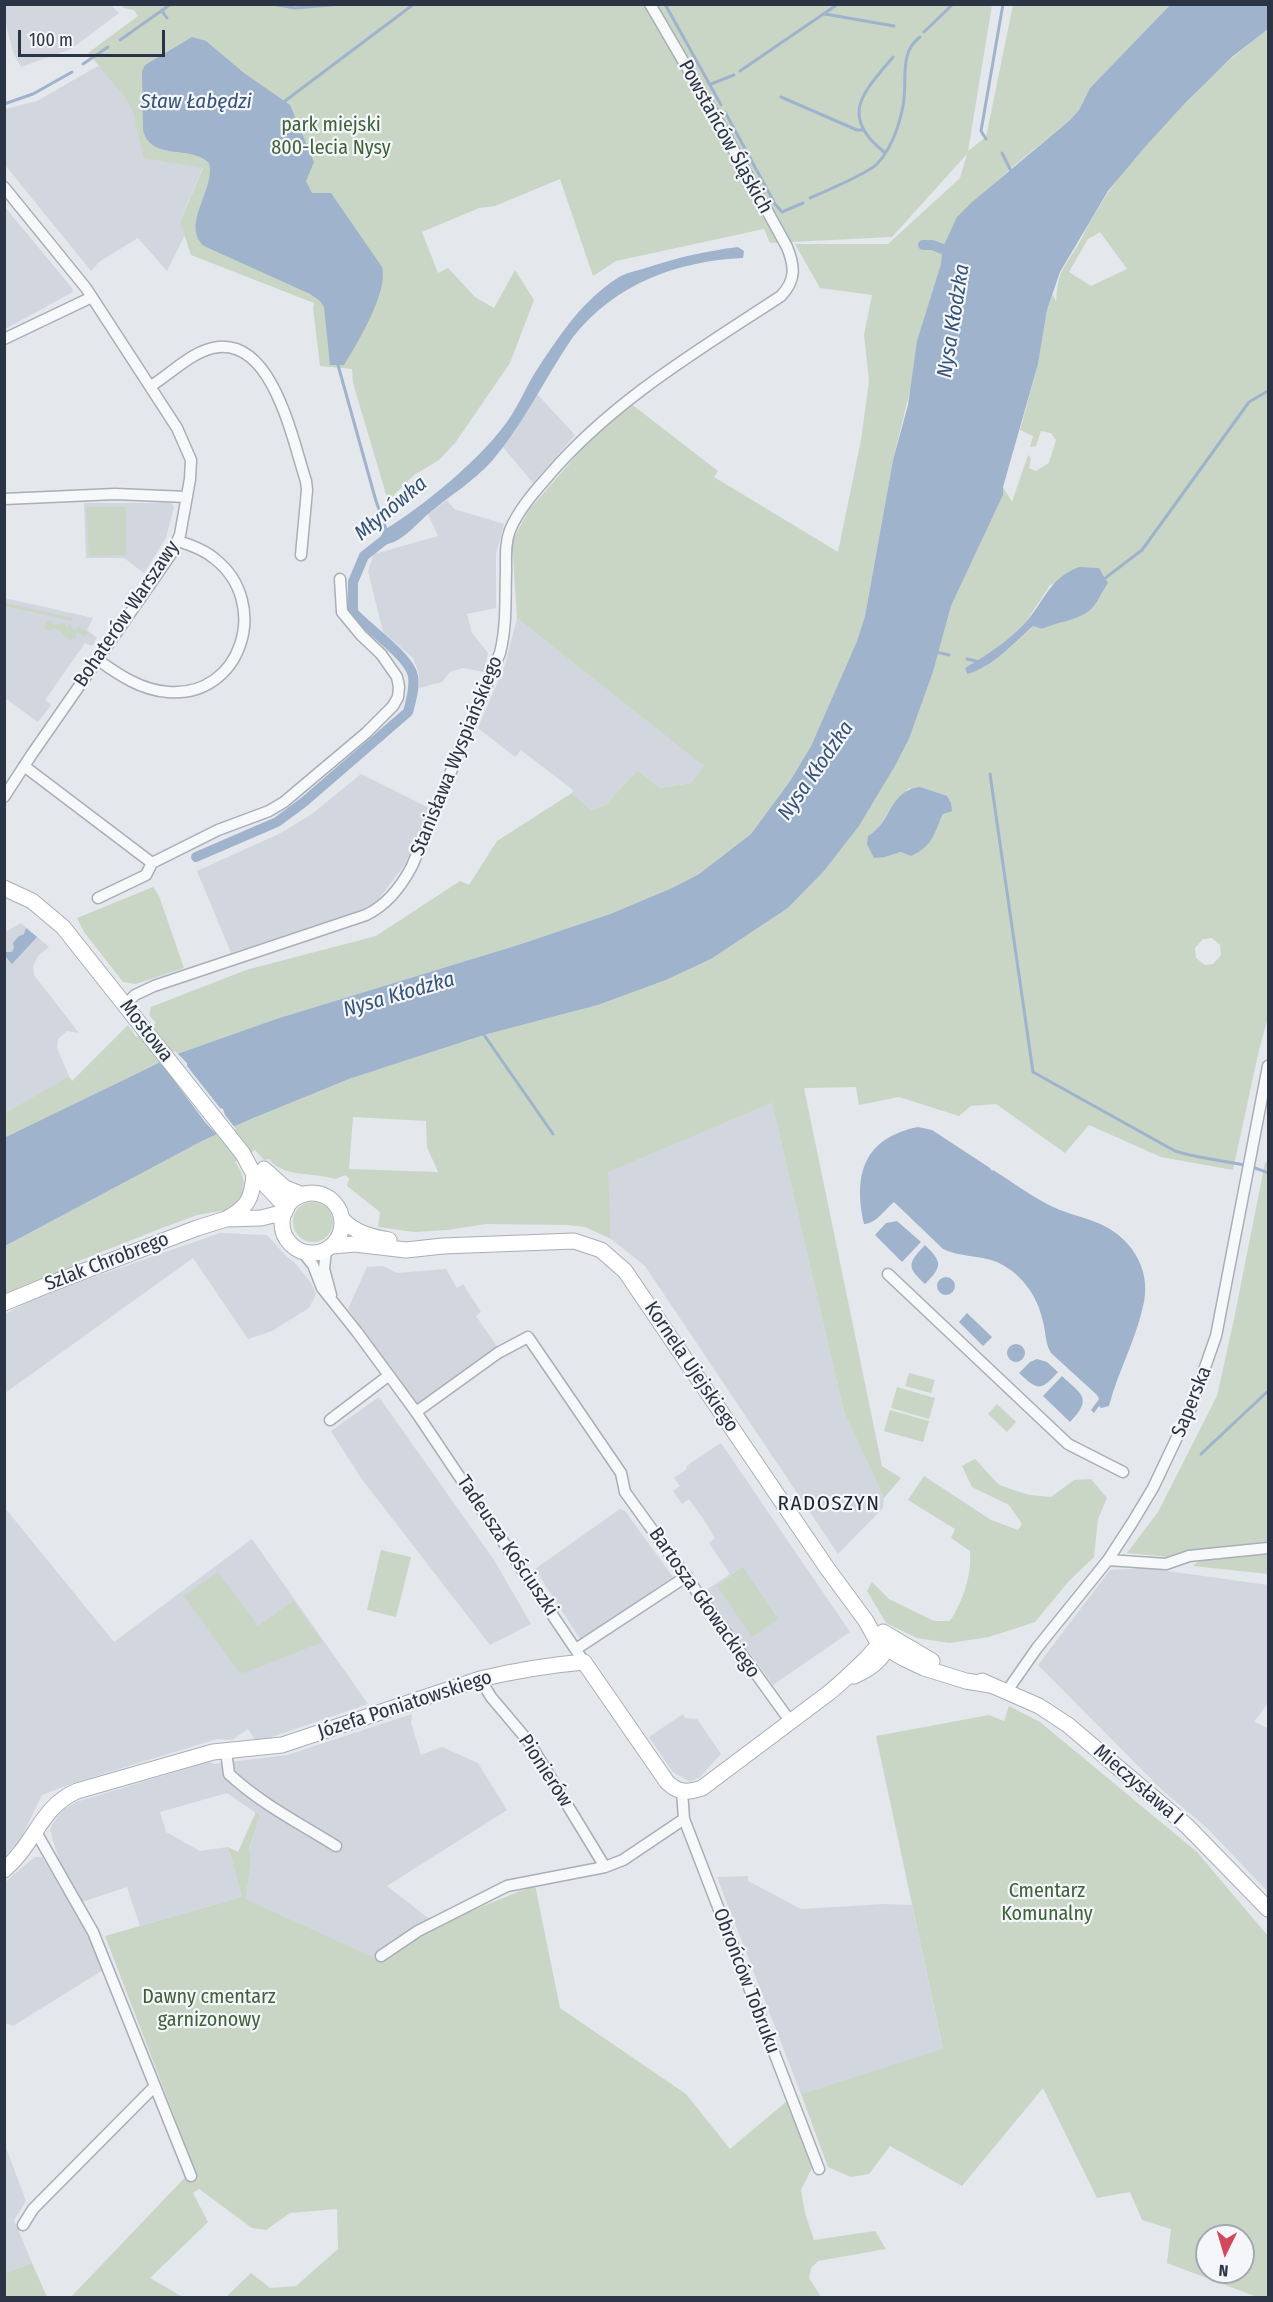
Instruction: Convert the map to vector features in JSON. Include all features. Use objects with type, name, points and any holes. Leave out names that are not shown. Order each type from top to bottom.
[{"type":"main road","points":[[4,888],[32,901],[45,912]]},
{"type":"main road","points":[[4,898],[45,912]]},
{"type":"main road","name":"Mostowa","points":[[45,912],[63,927],[126,1004],[286,1210]]},
{"type":"main road","name":"Mostowa","points":[[250,1163],[285,1188],[303,1195]]},
{"type":"main road","points":[[226,1219],[247,1203],[252,1195],[250,1163]]},
{"type":"main road","points":[[303,1195],[322,1195],[330,1199],[340,1212],[342,1219],[341,1231],[329,1248],[314,1253],[292,1245],[285,1235],[283,1224],[286,1210],[291,1202],[303,1195]]},
{"type":"main road","name":"Szlak Chrobrego","points":[[4,1303],[184,1232],[226,1219],[261,1218],[286,1210]]},
{"type":"main road","name":"Kornela Ujejskiego","points":[[342,1219],[348,1226],[371,1237],[443,1246]]},
{"type":"main road","name":"Szlak Chrobrego","points":[[211,1224],[254,1226],[278,1231],[285,1235]]},
{"type":"main road","name":"Kornela Ujejskiego","points":[[329,1248],[355,1244],[406,1250],[443,1246],[574,1241],[593,1246],[618,1263],[827,1568],[885,1643]]},
{"type":"main road","points":[[682,1791],[692,1792],[702,1788],[843,1681],[885,1643]]},
{"type":"main road","points":[[870,1669],[880,1660],[885,1643]]},
{"type":"main road","name":"Mieczysława I","points":[[885,1643],[924,1668],[966,1682],[990,1685]]},
{"type":"main road","name":"Mieczysława I","points":[[885,1643],[1007,1691],[1046,1710],[1082,1737],[1200,1839],[1269,1909]]},
{"type":"main road","name":"Józefa Poniatowskiego","points":[[4,1870],[25,1849],[50,1809],[62,1798],[77,1791],[195,1756],[282,1745],[480,1679],[580,1656]]},
{"type":"main road","name":"Tadeusza Kościuszki","points":[[580,1656],[667,1782],[675,1789],[682,1791]]},
{"type":"main road","points":[[843,1681],[870,1669],[892,1665],[924,1668]]},
{"type":"street","name":"Powstańców Śląskich","points":[[650,4],[787,247],[794,272]]},
{"type":"street","name":"Bohaterów Warszawy","points":[[4,187],[92,297],[177,428],[191,460],[187,497],[178,541],[4,797]]},
{"type":"street","name":"Stanisława Wyspiańskiego","points":[[126,1004],[135,995],[154,986],[366,915],[376,910],[395,893],[412,866],[500,653],[506,623],[506,546],[510,531],[518,516],[563,459],[593,428],[672,367],[781,296],[793,280],[794,272]]},
{"type":"street","points":[[4,339],[92,297]]},
{"type":"street","points":[[151,386],[196,355],[218,347],[236,349],[261,367],[269,377],[276,393],[308,490],[301,555]]},
{"type":"street","points":[[4,499],[115,494],[187,497]]},
{"type":"street","points":[[98,660],[129,681],[168,692],[187,691],[206,685],[220,675],[232,661],[240,647],[244,630],[243,602],[237,584],[215,558],[178,541]]},
{"type":"street","points":[[98,898],[146,875],[152,863],[218,830],[269,812],[366,733],[393,706],[398,697],[398,677],[381,654],[360,635],[342,612],[340,579]]},
{"type":"street","points":[[24,766],[152,863]]},
{"type":"street","name":"Saperska","points":[[1007,1691],[1037,1648],[1108,1560],[1149,1496],[1171,1452],[1202,1379],[1216,1336],[1269,1066]]},
{"type":"street","name":"Tadeusza Kościuszki","points":[[329,1248],[324,1269],[332,1299]]},
{"type":"street","name":"Tadeusza Kościuszki","points":[[301,1250],[313,1265],[322,1288],[416,1413],[580,1656]]},
{"type":"street","points":[[888,1274],[1068,1444],[1123,1472]]},
{"type":"street","name":"Bartosza Głowackiego","points":[[416,1413],[517,1341],[528,1337],[621,1473],[625,1492],[790,1721]]},
{"type":"street","points":[[330,1420],[388,1376]]},
{"type":"street","points":[[1108,1560],[1166,1564],[1189,1556],[1269,1548]]},
{"type":"street","points":[[580,1656],[687,1576]]},
{"type":"street","name":"Pionierów","points":[[480,1679],[491,1697],[529,1742],[605,1867]]},
{"type":"street","points":[[226,1751],[229,1773],[240,1784],[265,1803],[336,1846]]},
{"type":"street","name":"Obrońców Tobruku","points":[[682,1791],[684,1819],[819,2169]]},
{"type":"street","points":[[381,1956],[418,1931],[507,1886],[605,1867],[623,1860],[684,1819]]},
{"type":"street","points":[[36,1832],[93,1932],[191,2176]]},
{"type":"street","points":[[23,2225],[33,2209],[155,2086]]},
{"type":"shaded area","points":[[4,5],[111,5],[119,13],[71,49],[21,67],[13,52],[5,21]]},
{"type":"shaded area","points":[[98,66],[106,72],[124,96],[133,113],[145,157],[203,167],[180,221],[185,235],[167,271],[138,238],[99,262],[91,271],[5,165],[5,109],[37,101]]},
{"type":"shaded area","points":[[4,206],[73,292],[5,329]]},
{"type":"shaded area","points":[[537,394],[575,435],[533,483],[503,447]]},
{"type":"shaded area","points":[[447,500],[454,509],[504,524],[496,554],[496,608],[467,614],[472,633],[488,653],[484,672],[463,668],[450,672],[442,682],[419,688],[419,674],[413,658],[383,632],[368,571],[374,554],[438,536],[428,514]]},
{"type":"shaded area","points":[[84,503],[171,503],[174,507],[166,538],[144,573],[124,558],[86,558]]},
{"type":"shaded area","points":[[5,598],[93,618],[87,630],[97,638],[92,646],[85,643],[45,700],[51,705],[38,722],[5,698]]},
{"type":"shaded area","points":[[517,618],[705,766],[691,783],[660,788],[637,770],[606,805],[591,810],[572,793],[573,790],[521,750],[515,757],[478,728],[505,665]]},
{"type":"shaded area","points":[[361,774],[429,808],[406,863],[377,901],[364,909],[231,953],[197,871],[281,833],[312,814]]},
{"type":"shaded area","points":[[21,923],[49,947],[38,956],[33,966],[34,975],[79,1033],[67,1031],[58,1039],[57,1048],[69,1076],[5,1114],[5,932]]},
{"type":"shaded area","points":[[772,1103],[844,1412],[884,1498],[883,1508],[838,1554],[645,1266],[611,1239],[607,1172]]},
{"type":"shaded area","points":[[220,1233],[267,1235],[311,1283],[316,1294],[309,1308],[272,1331],[248,1339],[193,1258],[5,1393],[4,1315],[34,1298]]},
{"type":"shaded area","points":[[383,1266],[397,1273],[446,1269],[457,1288],[463,1284],[481,1312],[476,1316],[503,1355],[427,1408],[414,1402],[348,1309],[367,1267]]},
{"type":"shaded area","points":[[379,1397],[494,1560],[531,1624],[490,1645],[361,1478],[331,1431]]},
{"type":"shaded area","points":[[721,1443],[850,1632],[773,1685],[705,1591],[730,1574],[709,1543],[715,1538],[704,1520],[689,1499],[682,1504],[673,1491],[680,1486],[674,1478],[687,1469],[686,1467],[692,1462]]},
{"type":"shaded area","points":[[5,1508],[114,1642],[252,1539],[368,1704],[263,1740],[255,1740],[248,1729],[232,1740],[217,1739],[76,1782],[42,1795],[20,1840],[5,1857]]},
{"type":"shaded area","points":[[620,1509],[625,1511],[673,1577],[580,1639],[535,1569]]},
{"type":"shaded area","points":[[1146,1568],[1268,1585],[1268,1703],[1254,1722],[1268,1728],[1268,1892],[1208,1829],[1161,1789],[1038,1665],[1110,1570]]},
{"type":"shaded area","points":[[412,1714],[411,1723],[421,1755],[442,1747],[478,1763],[507,1810],[387,1886],[437,1925],[382,1961],[246,1899],[251,1860],[249,1850],[260,1816],[227,1793],[160,1812],[166,1832],[200,1851],[228,1847],[242,1897],[140,1926],[127,1887],[82,1902],[60,1863],[50,1830],[63,1810],[76,1802],[209,1762],[214,1764],[287,1755]]},
{"type":"shaded area","points":[[683,1714],[685,1718],[697,1719],[721,1754],[700,1777],[690,1782],[673,1772],[649,1737]]},
{"type":"shaded area","points":[[35,1857],[42,1857],[87,1931],[103,1970],[13,2026],[5,2023],[5,1882]]},
{"type":"shaded area","points":[[748,1876],[748,1881],[801,1909],[885,1904],[912,1905],[943,2050],[801,2094],[717,1877]]},
{"type":"shaded area","points":[[5,2145],[26,2201],[14,2220],[32,2263],[5,2273]]},
{"type":"green space","name":"park miejski 800-lecia Nysy","points":[[121,5],[992,5],[968,151],[986,137],[1013,5],[1170,5],[1090,88],[1079,110],[1070,120],[1010,169],[958,217],[942,249],[941,264],[893,460],[865,616],[857,641],[811,746],[790,781],[751,834],[699,874],[610,914],[518,945],[276,1019],[177,1054],[5,1138],[4,1114],[69,1076],[72,1081],[128,1025],[136,1037],[156,1023],[149,1015],[151,1007],[246,970],[376,936],[460,881],[469,885],[497,841],[572,793],[591,810],[606,805],[637,770],[660,788],[691,783],[704,766],[517,618],[512,541],[529,510],[582,449],[630,403],[718,471],[714,477],[838,552],[861,440],[869,381],[864,335],[872,295],[820,288],[795,244],[888,244],[960,178],[967,154],[892,237],[770,243],[764,229],[616,261],[593,276],[560,179],[495,206],[479,208],[422,232],[438,273],[448,268],[475,297],[494,308],[515,270],[534,300],[510,363],[455,443],[439,460],[414,475],[388,501],[353,383],[352,369],[320,366],[314,303],[191,255],[180,222],[203,168],[144,158],[133,113],[124,96],[88,53],[138,16],[134,10]]},
{"type":"green space","points":[[1268,29],[1268,1017],[1233,1170],[1161,1157],[1089,1125],[1065,1153],[996,1104],[971,1106],[959,1116],[899,1097],[859,1105],[856,1087],[804,1088],[882,1466],[901,1478],[884,1498],[844,1412],[772,1103],[608,1172],[611,1239],[585,1227],[567,1225],[487,1224],[414,1232],[378,1227],[380,1212],[347,1186],[349,1179],[346,1175],[335,1179],[290,1172],[275,1165],[269,1159],[264,1160],[255,1150],[235,1162],[242,1174],[244,1186],[241,1198],[233,1209],[197,1215],[162,1228],[81,1260],[67,1270],[21,1287],[5,1296],[5,1246],[202,1141],[349,1079],[484,1035],[598,1005],[666,980],[711,959],[788,908],[824,871],[859,826],[909,739],[933,672],[951,606],[1003,495],[1003,487],[1012,502],[1028,455],[1031,458],[1029,468],[1036,471],[1049,463],[1056,440],[1051,433],[1041,431],[1036,446],[1030,447],[1033,436],[1020,430],[1038,364],[1047,310],[1053,294],[1056,302],[1058,282],[1062,271],[1099,207],[1140,151],[1190,97],[1242,49]],"holes":[[[1100,232],[1127,269],[1091,286],[1069,272],[1088,239]],[[1098,568],[1106,578],[1098,600],[1083,613],[1042,629],[1033,626],[994,661],[967,674],[966,669],[999,648],[1026,622],[1050,585]],[[909,788],[943,814],[941,820],[907,853],[901,852],[885,857],[870,848],[886,815]],[[1212,938],[1220,945],[1221,955],[1213,964],[1205,965],[1196,958],[1195,948],[1203,939]],[[353,1117],[426,1121],[427,1147],[438,1172],[349,1169]]]},
{"type":"green space","points":[[86,507],[126,507],[126,555],[89,556]]},
{"type":"green space","points":[[5,603],[73,618],[72,621],[5,606]]},
{"type":"green space","points":[[51,620],[54,625],[65,623],[67,628],[71,624],[72,629],[76,630],[78,626],[88,633],[85,637],[77,632],[76,637],[70,640],[61,631],[53,629],[46,631],[44,628],[47,621]]},
{"type":"green space","points":[[153,887],[159,896],[184,968],[136,984],[123,982],[84,932],[77,918]]},
{"type":"green space","points":[[1268,1161],[1268,1544],[1193,1552],[1169,1557],[1127,1553],[1158,1512],[1217,1396],[1265,1163]]},
{"type":"green space","points":[[313,1202],[321,1203],[327,1208],[332,1214],[332,1230],[327,1236],[321,1241],[313,1242],[305,1241],[299,1236],[294,1230],[293,1222],[294,1214],[299,1208],[305,1203]]},
{"type":"green space","points":[[909,1373],[935,1380],[931,1393],[905,1386]]},
{"type":"green space","points":[[897,1387],[935,1398],[929,1419],[891,1408]]},
{"type":"green space","points":[[997,1404],[1016,1422],[1007,1432],[988,1414]]},
{"type":"green space","points":[[890,1410],[929,1421],[923,1442],[884,1431]]},
{"type":"green space","points":[[975,1459],[999,1485],[1029,1495],[1051,1497],[1074,1480],[1091,1479],[1107,1498],[1098,1519],[1094,1557],[1069,1581],[1035,1622],[989,1637],[949,1643],[917,1638],[886,1623],[867,1591],[872,1582],[889,1599],[934,1621],[950,1621],[959,1605],[966,1588],[970,1551],[951,1538],[955,1529],[908,1500],[924,1476],[991,1520],[1018,1530],[1022,1524],[1009,1505],[972,1487],[962,1466]]},
{"type":"green space","points":[[381,1550],[411,1557],[396,1617],[367,1610]]},
{"type":"green space","points":[[1268,1553],[1268,1574],[1193,1566],[1200,1560]]},
{"type":"green space","points":[[743,1567],[778,1619],[752,1637],[717,1586]]},
{"type":"green space","points":[[218,1572],[258,1626],[293,1601],[323,1642],[244,1673],[238,1671],[184,1596]]},
{"type":"green space","name":"Cmentarz Komunalny","points":[[1009,1706],[1040,1722],[1197,1852],[1268,1936],[1268,2297],[1257,2297],[1223,2284],[1255,2284],[1255,2224],[1195,2224],[1195,2274],[1167,2263],[1171,2229],[1142,2220],[1130,2192],[1097,2198],[1043,2088],[962,2186],[890,2146],[869,2174],[851,2177],[828,2167],[801,2094],[943,2049],[876,1736],[989,1715],[1004,1721]]},
{"type":"green space","name":"Dawny cmentarz garnizonowy","points":[[256,1812],[260,1816],[249,1849],[251,1860],[246,1899],[382,1961],[437,1925],[535,1885],[560,2008],[686,2094],[730,2149],[787,2101],[812,2168],[801,2190],[805,2213],[814,2240],[875,2231],[886,2249],[818,2261],[811,2268],[809,2278],[821,2297],[226,2297],[251,2273],[270,2288],[296,2286],[338,2249],[337,2209],[290,2213],[266,2230],[252,2228],[199,2189],[193,2193],[208,2222],[150,2278],[183,2297],[70,2298],[194,2168],[105,1936],[242,1897],[228,1847],[238,1852]]},
{"type":"green space","points":[[32,2263],[47,2297],[5,2297],[5,2273]]},
{"type":"water","name":"Nysa Kłodzka","points":[[1170,5],[1268,5],[1268,29],[1232,57],[1144,148],[1108,191],[1060,272],[1047,310],[1038,364],[1003,487],[1003,495],[951,606],[933,672],[909,739],[859,826],[824,871],[788,908],[711,959],[666,980],[598,1005],[484,1035],[349,1079],[202,1141],[5,1246],[4,1138],[177,1054],[276,1019],[518,945],[610,914],[699,874],[751,834],[790,781],[811,746],[857,641],[865,616],[893,460],[908,405],[917,341],[941,264],[942,249],[957,217],[1070,120],[1079,110],[1090,88]]},
{"type":"water","name":"Staw Łabędzi","points":[[192,37],[206,41],[244,73],[290,105],[314,162],[306,181],[312,193],[331,193],[382,267],[381,289],[376,303],[364,331],[344,365],[330,365],[324,307],[320,301],[310,294],[204,246],[198,237],[196,228],[197,217],[208,184],[209,163],[192,154],[162,149],[147,140],[143,130],[142,71],[145,65]]},
{"type":"water","points":[[738,247],[744,251],[743,258],[694,264],[671,270],[628,290],[608,303],[573,337],[514,431],[492,461],[407,533],[396,541],[383,545],[380,538],[384,530],[451,480],[498,434],[564,330],[594,296],[623,275],[660,263]]},
{"type":"water","points":[[1079,567],[1099,568],[1108,583],[1092,608],[1078,617],[1042,629],[1033,626],[994,661],[967,674],[965,668],[1011,636],[1032,615],[1054,584]]},
{"type":"water","points":[[920,787],[947,796],[952,811],[943,814],[932,839],[919,852],[911,856],[901,852],[874,858],[867,844],[868,836],[876,831],[902,794]]},
{"type":"water","points":[[26,928],[37,937],[12,964],[5,956],[5,952],[12,952],[13,943],[24,934]]},
{"type":"water","points":[[918,1127],[932,1130],[992,1171],[1047,1204],[1109,1229],[1120,1236],[1136,1255],[1144,1277],[1144,1302],[1137,1329],[1109,1406],[1101,1408],[1099,1406],[1094,1413],[1091,1410],[1099,1399],[1097,1395],[1051,1353],[1041,1312],[1033,1294],[1014,1272],[997,1262],[943,1249],[894,1202],[876,1219],[864,1224],[860,1189],[867,1161],[874,1149],[885,1140],[900,1132]]},
{"type":"water","points":[[897,1221],[921,1242],[902,1262],[875,1235],[886,1223]]},
{"type":"water","points":[[925,1245],[935,1256],[938,1264],[935,1273],[925,1284],[912,1269],[912,1261]]},
{"type":"water","points":[[942,1277],[950,1277],[955,1282],[953,1293],[942,1295],[937,1290],[937,1282]]},
{"type":"water","points":[[967,1313],[992,1337],[983,1346],[959,1322]]},
{"type":"water","points":[[1012,1344],[1020,1344],[1025,1349],[1023,1360],[1012,1362],[1007,1357],[1007,1349]]},
{"type":"water","points":[[1037,1359],[1047,1362],[1058,1372],[1047,1383],[1035,1386],[1019,1373],[1030,1362]]},
{"type":"water","points":[[1062,1376],[1075,1388],[1083,1402],[1070,1422],[1043,1396]]},
{"type":"pier","points":[[175,1051],[223,1109],[236,1129],[219,1137],[205,1122],[158,1059]]},
{"type":"waterway","points":[[120,40],[171,4]]},
{"type":"waterway","points":[[272,4],[295,8],[342,4]]},
{"type":"waterway","points":[[285,101],[414,4]]},
{"type":"waterway","points":[[665,4],[721,105]]},
{"type":"waterway","points":[[740,71],[838,4]]},
{"type":"waterway","points":[[924,32],[953,4]]},
{"type":"waterway","points":[[986,139],[981,131],[1003,4]]},
{"type":"waterway","points":[[162,11],[167,18]]},
{"type":"waterway","points":[[825,14],[894,26]]},
{"type":"waterway","points":[[810,198],[865,172],[882,158],[894,137],[901,114],[906,60],[913,44],[920,37]]},
{"type":"waterway","points":[[83,64],[108,47]]},
{"type":"waterway","points":[[884,152],[870,139],[862,126],[859,115],[860,104],[873,81],[893,57]]},
{"type":"waterway","points":[[4,104],[33,94],[72,72]]},
{"type":"waterway","points":[[711,84],[734,75]]},
{"type":"waterway","points":[[781,97],[857,130],[863,130]]},
{"type":"waterway","points":[[725,112],[775,204],[782,212],[803,203]]},
{"type":"waterway","points":[[1002,153],[1011,171]]},
{"type":"waterway","name":"Młynówka","points":[[923,245],[932,245],[956,254]]},
{"type":"waterway","points":[[338,365],[376,501],[387,532]]},
{"type":"waterway","points":[[1104,579],[1142,550],[1249,402],[1268,391]]},
{"type":"waterway","name":"Młynówka","points":[[196,857],[277,822],[304,802],[408,712],[413,685],[410,668],[396,651],[353,612],[353,582],[364,556],[393,533]]},
{"type":"waterway","points":[[936,652],[949,655]]},
{"type":"waterway","points":[[967,659],[980,662]]},
{"type":"waterway","points":[[990,774],[1033,1072],[1175,1151],[1245,1165],[1268,1173]]},
{"type":"waterway","points":[[482,1032],[553,1134]]},
{"type":"waterway","points":[[1201,1454],[1268,1391]]},
{"type":"district","name":"RADOSZYN","points":[[829,1504]]}]
